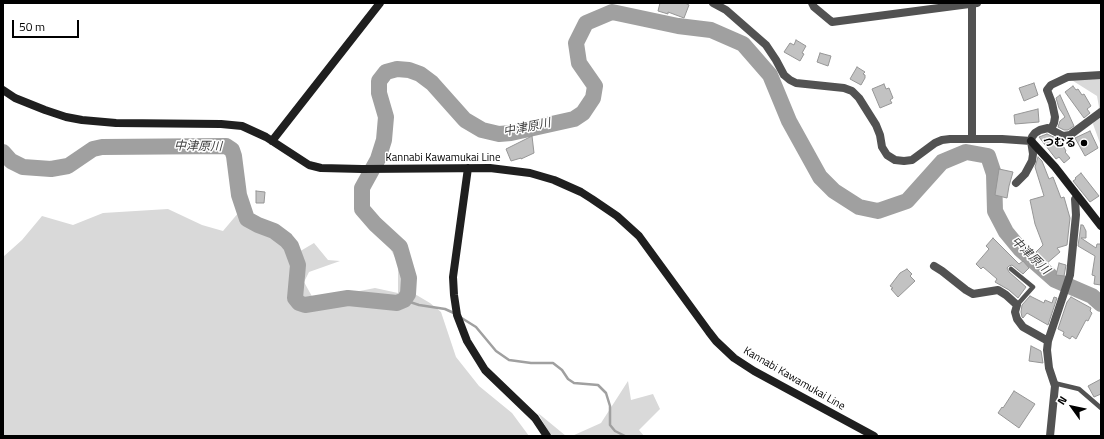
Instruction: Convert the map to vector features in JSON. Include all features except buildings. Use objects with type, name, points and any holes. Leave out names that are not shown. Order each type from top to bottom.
[{"type":"main road","points":[[272,142],[380,3]]},
{"type":"main road","name":"Kannabi Kawamukai Line","points":[[3,90],[15,98],[45,110],[77,119],[116,123],[232,124],[248,128],[309,166],[331,169],[505,169],[530,173],[554,180],[581,192],[592,199],[617,216],[639,236],[709,332],[734,358],[754,371],[874,436]]},
{"type":"main road","points":[[1031,142],[1055,167],[1101,226]]},
{"type":"main road","points":[[468,168],[454,263],[454,302],[467,341],[485,370],[535,418],[547,436]]},
{"type":"street","points":[[713,3],[726,10],[766,45],[784,75],[790,80],[796,83],[844,88],[852,91],[859,98],[876,125],[880,135],[882,147],[887,155],[895,160],[912,160],[935,143],[942,140],[1002,139],[1031,142]]},
{"type":"street","points":[[812,3],[814,7],[832,22],[974,3],[972,139]]},
{"type":"street","points":[[1051,129],[1055,116],[1047,90],[1051,85],[1068,77],[1101,75]]},
{"type":"street","points":[[1016,183],[1025,174],[1032,161],[1032,137],[1040,130],[1048,128],[1063,136],[1070,135],[1101,112]]},
{"type":"street","points":[[1050,436],[1055,386],[1048,360],[1048,341],[1070,275],[1075,222],[1075,200],[1078,196]]},
{"type":"street","points":[[934,266],[973,294],[998,290],[1006,295],[1017,305],[1015,312],[1017,320],[1023,327],[1048,341]]},
{"type":"lane","points":[[1011,269],[1033,287],[1017,305]]},
{"type":"lane","points":[[1054,383],[1079,389],[1101,408]]},
{"type":"shaded area","points":[[1101,77],[1101,146],[1093,124],[1099,107],[1097,96],[1070,79]]},
{"type":"shaded area","points":[[168,209],[202,225],[223,231],[239,212],[276,234],[292,256],[314,243],[328,260],[340,261],[309,272],[304,282],[314,300],[375,288],[398,293],[398,263],[390,248],[396,249],[403,268],[408,290],[430,303],[441,312],[456,357],[479,386],[512,413],[529,436],[3,436],[3,257],[22,240],[42,216],[73,225],[103,213]]},
{"type":"shaded area","points":[[628,381],[631,400],[653,394],[660,409],[639,430],[644,436],[572,436],[601,423]]},
{"type":"shaded area","points":[[538,413],[566,436],[551,436]]},
{"type":"waterway","name":"中津原川","points":[[3,152],[11,161],[23,167],[51,169],[68,166],[93,149],[102,147],[226,146],[232,150],[234,156],[239,195],[247,219],[274,231],[291,246],[298,265],[295,298],[299,303],[305,305],[348,298],[397,303],[404,300],[408,294],[409,278],[400,247],[375,224],[362,209],[362,188],[378,159],[384,140],[386,117],[379,93],[379,81],[386,72],[397,69],[409,70],[420,74],[432,83],[465,120],[482,130],[499,134],[511,133],[574,119],[583,113],[593,98],[595,86],[579,63],[576,43],[586,23],[612,12],[678,26],[711,30],[743,44],[770,75],[789,121],[820,177],[834,191],[859,207],[878,211],[907,201],[942,162],[966,152],[988,156],[994,174],[995,211],[1006,232],[1020,249],[1055,280],[1092,296],[1101,304]]},
{"type":"waterway","points":[[404,300],[419,305],[445,309],[456,314]]},
{"type":"waterway","points":[[460,317],[476,327],[496,351],[509,360],[531,363],[553,363],[562,370],[568,379],[574,383],[598,385],[606,393],[610,406],[610,425],[615,431],[625,436]]},
{"type":"place","name":"つむる","points":[[1084,143]]}]
